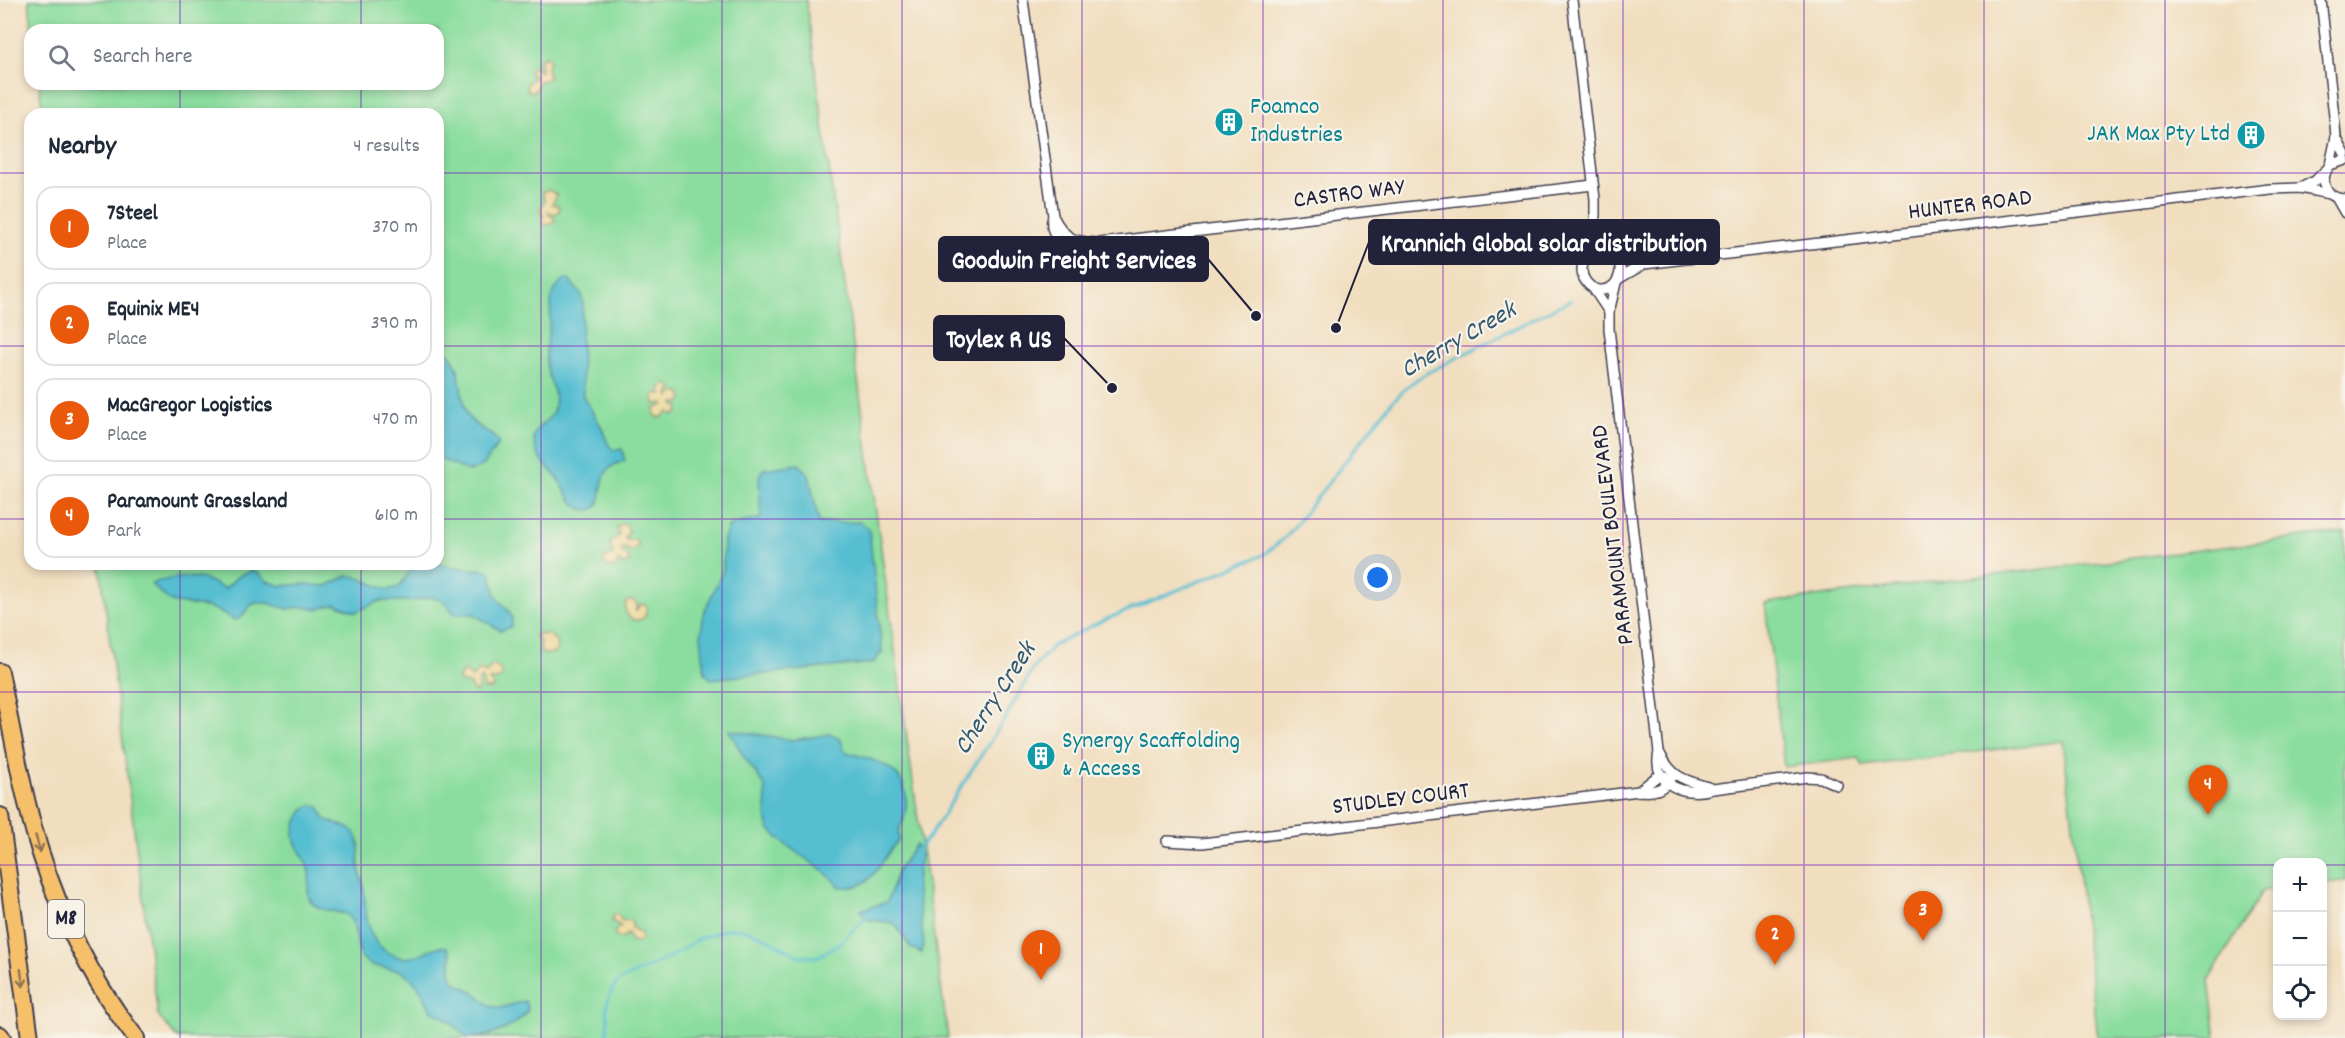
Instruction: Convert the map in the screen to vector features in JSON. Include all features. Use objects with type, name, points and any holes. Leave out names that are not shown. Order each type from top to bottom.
[{"type":"highway","name":"M8","points":[[0,672],[40,851],[67,922],[90,966],[136,1038]]},
{"type":"highway","name":"M8","points":[[0,816],[30,1038]]},
{"type":"street","name":"CASTRO WAY","points":[[1023,0],[1053,216],[1062,232],[1075,240],[1109,243],[1593,185]]},
{"type":"street","points":[[1572,0],[1593,185],[1595,227],[1589,255],[1585,260],[1582,273],[1609,312]]},
{"type":"street","points":[[2321,0],[2336,137],[2345,154]]},
{"type":"street","points":[[2336,137],[2324,184],[2337,197],[2345,213]]},
{"type":"street","points":[[2300,188],[2315,181],[2327,168],[2345,160]]},
{"type":"street","name":"HUNTER ROAD","points":[[1610,254],[1644,264],[2270,189],[2300,188],[2337,197]]},
{"type":"street","points":[[1593,288],[1605,289],[1617,281],[1620,266],[1610,254],[1595,227]]},
{"type":"street","points":[[1589,255],[1599,251],[1610,254]]},
{"type":"street","name":"HUNTER ROAD","points":[[1617,281],[1644,264]]},
{"type":"street","name":"PARAMOUNT BOULEVARD","points":[[1617,281],[1609,312],[1610,342],[1659,752],[1656,763],[1665,780]]},
{"type":"street","name":"PARAMOUNT BOULEVARD","points":[[1659,752],[1674,774]]},
{"type":"street","points":[[1674,774],[1690,783],[1713,789]]},
{"type":"street","name":"STUDLEY COURT","points":[[1167,841],[1202,843],[1639,791],[1649,782],[1665,780],[1674,774]]},
{"type":"street","points":[[1665,780],[1691,792],[1700,793],[1713,789],[1808,777],[1821,778],[1837,785]]},
{"type":"green space","points":[[29,0],[806,0],[948,1038],[177,1038],[158,1016],[101,570],[444,570],[444,108],[42,108],[40,90],[444,90],[444,24],[31,24]]},
{"type":"green space","points":[[2345,532],[2345,881],[2327,883],[2327,858],[2273,858],[2273,890],[2262,891],[2209,980],[2216,1038],[2098,1038],[2063,741],[1863,766],[1859,758],[1784,767],[1765,603]]},
{"type":"sand","points":[[544,56],[550,59],[547,68],[549,77],[538,81],[537,89],[531,92],[527,89],[527,83],[535,77],[530,74],[530,69],[534,66],[537,71],[541,71],[539,60]]},
{"type":"sand","points":[[549,190],[557,195],[552,204],[558,205],[560,209],[556,214],[548,212],[555,220],[552,224],[545,225],[540,208],[545,202],[542,193]]},
{"type":"sand","points":[[668,384],[673,389],[669,397],[676,392],[681,393],[683,398],[680,403],[674,403],[675,406],[679,406],[678,413],[674,415],[668,412],[660,418],[655,415],[654,409],[664,403],[655,404],[654,396],[657,393],[662,394],[660,388]]},
{"type":"sand","points":[[627,525],[629,532],[625,537],[626,540],[636,540],[638,546],[631,552],[626,548],[621,549],[622,553],[628,556],[629,562],[622,565],[618,561],[616,567],[610,568],[604,564],[604,559],[613,555],[610,542],[619,536],[617,527]]},
{"type":"sand","points":[[632,600],[637,604],[635,612],[641,604],[647,606],[645,616],[640,620],[630,618],[626,613],[626,602]]},
{"type":"sand","points":[[547,634],[555,639],[557,649],[555,653],[540,652],[540,642],[535,635]]},
{"type":"sand","points":[[495,665],[500,669],[502,676],[497,680],[489,680],[494,686],[491,689],[484,689],[482,678],[479,680],[477,692],[473,691],[470,685],[460,682],[459,677],[462,672],[467,672],[472,678],[479,670],[487,673],[491,666]]},
{"type":"sand","points":[[616,914],[621,920],[632,921],[632,928],[641,933],[642,939],[639,942],[631,941],[628,933],[622,939],[615,935],[615,931],[621,926],[612,921]]},
{"type":"water","points":[[568,279],[581,294],[583,303],[581,338],[583,396],[601,426],[609,446],[614,450],[622,449],[625,461],[614,465],[607,471],[603,479],[599,503],[595,508],[588,510],[579,507],[571,499],[540,457],[534,441],[537,430],[554,409],[555,396],[547,370],[546,354],[552,297],[557,287]]},
{"type":"water","points":[[444,350],[454,360],[458,369],[464,407],[468,416],[475,424],[493,435],[499,443],[484,465],[470,472],[444,461]]},
{"type":"water","points":[[799,464],[809,475],[819,523],[860,522],[869,528],[882,652],[873,663],[711,679],[705,673],[701,635],[704,612],[723,571],[724,539],[729,526],[761,518],[759,477],[763,469]]},
{"type":"water","points":[[444,564],[488,570],[497,598],[512,616],[511,627],[501,631],[474,614],[455,614],[443,601],[431,597],[413,601],[379,601],[356,612],[335,604],[319,609],[299,607],[288,609],[267,603],[256,603],[251,605],[240,618],[234,620],[212,608],[171,602],[151,584],[188,577],[203,579],[221,588],[226,588],[238,576],[250,571],[256,572],[267,581],[282,586],[303,584],[326,586],[347,576],[354,576],[388,590],[399,587],[412,570],[444,570]]},
{"type":"water","points":[[729,730],[793,740],[830,734],[841,740],[844,750],[849,753],[874,761],[894,772],[901,780],[905,790],[906,803],[904,818],[899,830],[899,840],[869,879],[852,887],[840,887],[825,872],[785,844],[770,830],[767,822],[765,786],[744,757]]},
{"type":"water","points":[[315,805],[320,808],[324,818],[353,831],[358,839],[359,866],[367,920],[374,939],[380,947],[388,953],[406,958],[441,946],[447,947],[451,955],[451,976],[456,983],[474,992],[490,1006],[500,1008],[525,1001],[528,1010],[517,1022],[501,1031],[468,1038],[447,1019],[431,1010],[420,989],[411,978],[401,971],[370,965],[361,957],[353,923],[348,915],[317,907],[309,897],[307,863],[294,840],[294,833],[302,813],[306,808]]},
{"type":"water","points":[[916,844],[921,855],[916,883],[924,945],[921,953],[911,948],[894,923],[865,919],[861,910],[887,902],[898,870]]},
{"type":"waterway","name":"Cherry Creek","points":[[917,851],[931,834],[1007,715],[1034,667],[1054,645],[1102,621],[1263,555],[1286,537],[1391,403],[1410,384],[1427,373],[1570,300]]},
{"type":"waterway","name":"Cherry Creek","points":[[605,1038],[608,1026],[608,1002],[617,982],[676,954],[698,939],[727,929],[743,929],[760,935],[799,956],[817,957],[837,945],[866,918]]},
{"type":"place","name":"Foamco Industries","points":[[1229,122]]},
{"type":"place","name":"JAK Max Pty Ltd","points":[[2251,135]]},
{"type":"place","name":"Goodwin Freight Services","points":[[1256,316]]},
{"type":"place","name":"Krannich Global solar distribution","points":[[1336,328]]},
{"type":"place","name":"Toylex R US","points":[[1112,388]]},
{"type":"place","name":"Synergy Scaffolding & Access","points":[[1041,756]]},
{"type":"place","name":"Paramount Grassland","points":[[2208,815]]},
{"type":"place","name":"MacGregor Logistics","points":[[1923,941]]},
{"type":"place","name":"Equinix ME4","points":[[1775,965]]},
{"type":"place","name":"7Steel","points":[[1041,980]]}]
